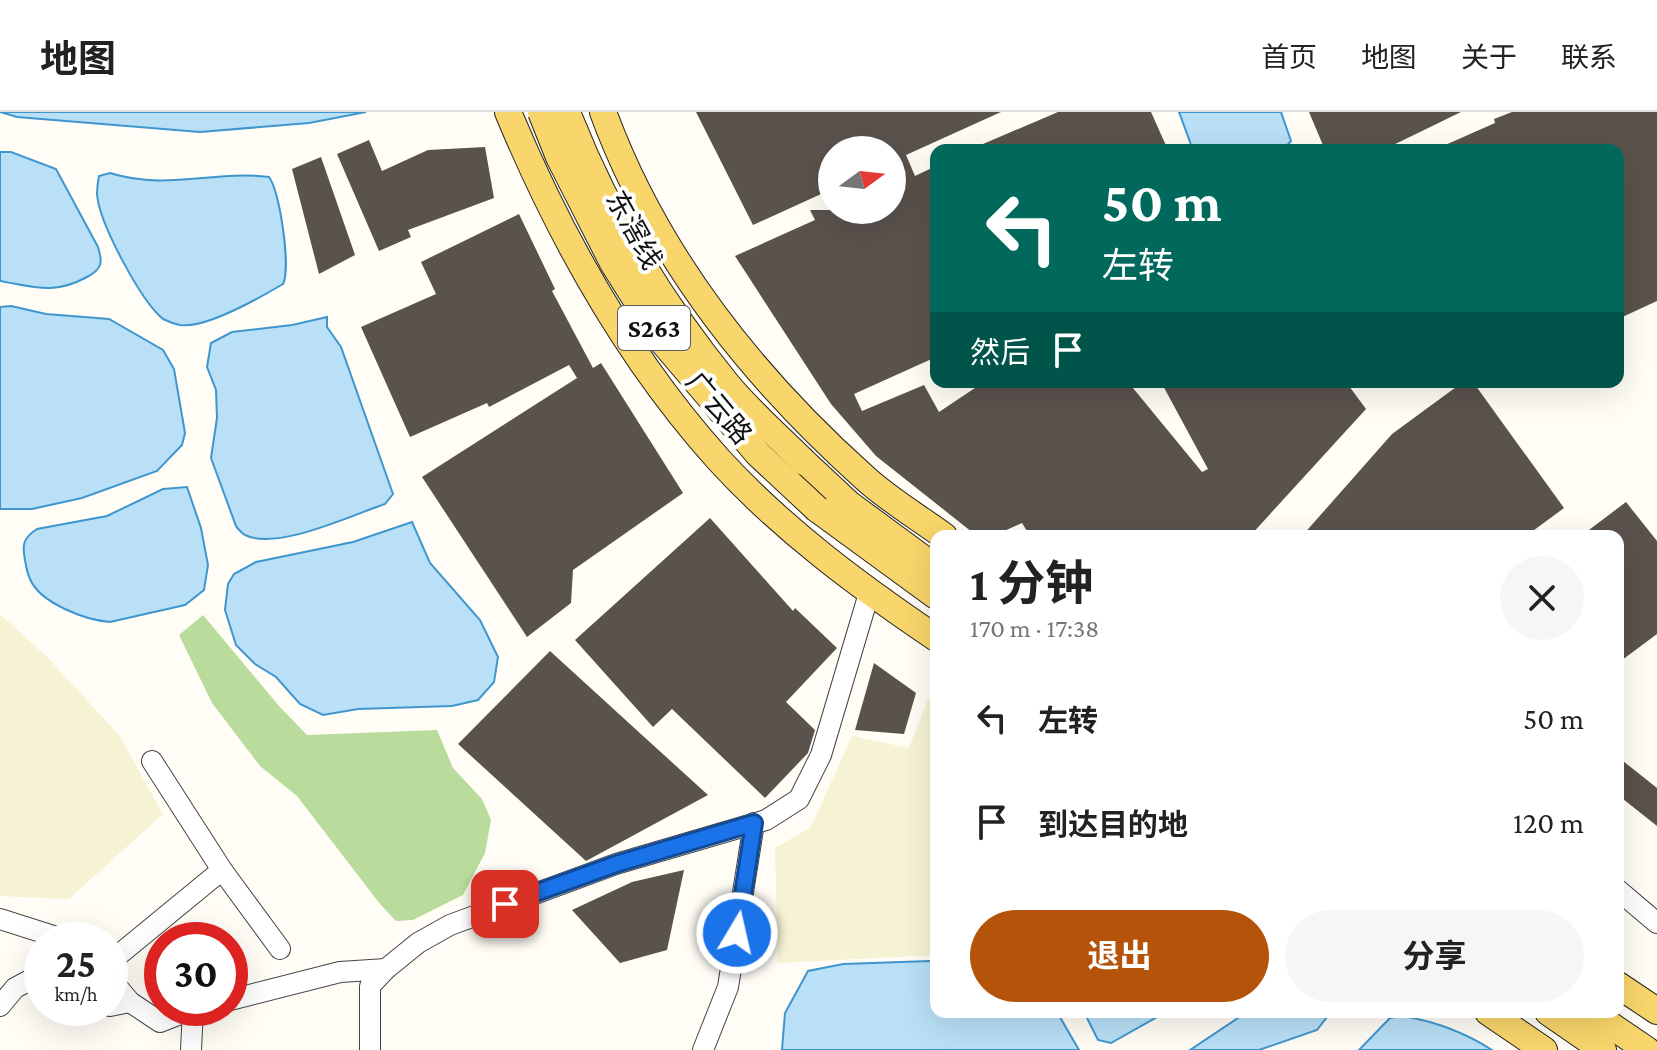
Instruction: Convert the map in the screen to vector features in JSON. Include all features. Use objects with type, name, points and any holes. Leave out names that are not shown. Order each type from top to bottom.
[{"type":"main road","name":"广云路","points":[[508,112],[532,169],[598,292],[668,399],[721,461],[795,533],[930,634]]},
{"type":"main road","name":"东滘线","points":[[541,112],[559,157],[613,263],[662,341],[758,454],[817,509],[875,551]]},
{"type":"main road","name":"广云路","points":[[567,112],[605,197],[637,254],[676,315],[728,386],[849,504],[930,564]]},
{"type":"main road","name":"S263","points":[[603,112],[636,191],[682,271],[737,347],[797,413],[867,481],[936,530]]},
{"type":"main road","points":[[561,225],[566,201],[574,190],[588,182],[617,182],[636,191]]},
{"type":"main road","points":[[795,533],[875,551]]},
{"type":"main road","name":"S263","points":[[875,551],[930,592]]},
{"type":"main road","points":[[1624,989],[1657,1011]]},
{"type":"main road","points":[[1497,1018],[1544,1050]]},
{"type":"main road","points":[[1557,1018],[1603,1050]]},
{"type":"main road","points":[[1600,1018],[1647,1050]]},
{"type":"street","points":[[370,1050],[370,986],[418,943],[450,925],[616,864],[766,820],[799,799],[821,755],[870,590]]},
{"type":"street","points":[[152,761],[222,870],[280,949]]},
{"type":"street","points":[[703,1050],[728,987],[754,823]]},
{"type":"street","points":[[128,947],[222,870]]},
{"type":"street","points":[[1624,895],[1657,923]]},
{"type":"street","points":[[0,919],[24,927]]},
{"type":"street","points":[[248,995],[340,972],[386,969]]},
{"type":"street","points":[[0,1006],[15,988],[24,983]]},
{"type":"street","points":[[191,1050],[193,1026]]},
{"type":"shaded area","points":[[0,614],[47,657],[119,735],[163,814],[69,899],[0,896]]},
{"type":"shaded area","points":[[928,699],[930,955],[778,963],[775,848],[811,827],[852,736],[909,748]]},
{"type":"green space","points":[[203,615],[307,735],[437,730],[453,768],[482,799],[491,820],[485,853],[463,895],[413,920],[396,921],[380,904],[297,796],[260,766],[212,703],[179,635]]},
{"type":"water","points":[[0,112],[366,112],[309,123],[200,132],[17,117]]},
{"type":"water","points":[[1179,112],[1281,112],[1291,141],[1288,144],[1191,144]]},
{"type":"water","points":[[0,152],[11,152],[56,169],[98,247],[101,261],[96,271],[75,283],[54,288],[0,281]]},
{"type":"water","points":[[110,173],[151,180],[269,177],[277,197],[283,230],[286,262],[283,284],[233,311],[204,322],[180,325],[163,319],[133,279],[105,223],[97,187],[99,176]]},
{"type":"water","points":[[11,306],[46,314],[109,319],[163,350],[174,369],[185,433],[182,445],[157,471],[82,498],[32,509],[0,509],[0,307]]},
{"type":"water","points":[[327,317],[327,327],[341,347],[393,494],[385,504],[315,530],[276,538],[259,539],[245,535],[236,526],[211,458],[217,418],[216,390],[207,367],[211,343],[232,332],[292,325]]},
{"type":"water","points":[[187,487],[201,528],[208,565],[204,590],[185,605],[110,622],[64,609],[35,588],[28,574],[24,550],[26,539],[37,529],[107,516],[163,489]]},
{"type":"water","points":[[412,522],[430,563],[480,620],[498,657],[494,682],[478,700],[452,706],[358,709],[323,715],[300,704],[276,677],[255,664],[236,645],[225,610],[228,584],[234,574],[256,562],[353,542]]},
{"type":"water","points":[[930,961],[930,1018],[1060,1018],[1079,1050],[782,1050],[785,1013],[808,971],[843,964]]},
{"type":"water","points":[[1087,1018],[1155,1018],[1111,1043],[1098,1040]]},
{"type":"water","points":[[1238,1018],[1326,1018],[1317,1030],[1259,1050],[1190,1050]]},
{"type":"water","points":[[1390,1018],[1412,1018],[1448,1028],[1492,1050],[1359,1050]]},
{"type":"building","points":[[696,112],[1001,112],[906,155],[906,136],[818,136],[818,195],[753,225]]},
{"type":"building","points":[[1058,112],[1151,112],[1165,144],[983,144]]},
{"type":"building","points":[[1309,112],[1461,112],[1395,144],[1322,144]]},
{"type":"building","points":[[1512,112],[1657,112],[1657,301],[1624,316],[1624,144],[1448,144],[1495,123],[1494,119]]},
{"type":"building","points":[[369,140],[382,171],[428,150],[485,147],[494,198],[408,230],[411,237],[379,251],[337,154]]},
{"type":"building","points":[[906,155],[915,176],[930,169],[930,360],[854,394],[862,411],[924,385],[939,412],[975,388],[1133,388],[1202,472],[1208,469],[1164,388],[1350,388],[1366,409],[1255,530],[1026,530],[1022,523],[1006,530],[969,530],[876,456],[831,404],[735,256],[815,220],[810,210],[818,210],[818,224],[906,224]]},
{"type":"building","points":[[321,157],[355,255],[319,274],[292,169]]},
{"type":"building","points":[[519,214],[555,289],[552,291],[593,368],[601,363],[683,493],[573,570],[571,603],[527,637],[422,477],[577,378],[569,365],[489,407],[487,403],[410,437],[361,327],[436,294],[421,262]]},
{"type":"building","points":[[1455,388],[1477,388],[1564,508],[1534,530],[1307,530],[1392,434]]},
{"type":"building","points":[[1626,502],[1657,541],[1657,634],[1624,659],[1624,530],[1589,530]]},
{"type":"building","points":[[710,518],[793,611],[795,608],[837,648],[786,702],[815,730],[808,753],[765,798],[672,709],[653,727],[575,640]]},
{"type":"building","points":[[550,651],[708,795],[586,861],[458,744]]},
{"type":"building","points":[[874,663],[916,693],[904,734],[855,730]]},
{"type":"building","points":[[1624,762],[1657,788],[1657,826],[1624,800]]},
{"type":"building","points":[[684,870],[667,950],[620,963],[572,910],[632,882]]},
{"type":"route","points":[[505,904],[616,864],[754,823],[737,933]]}]
